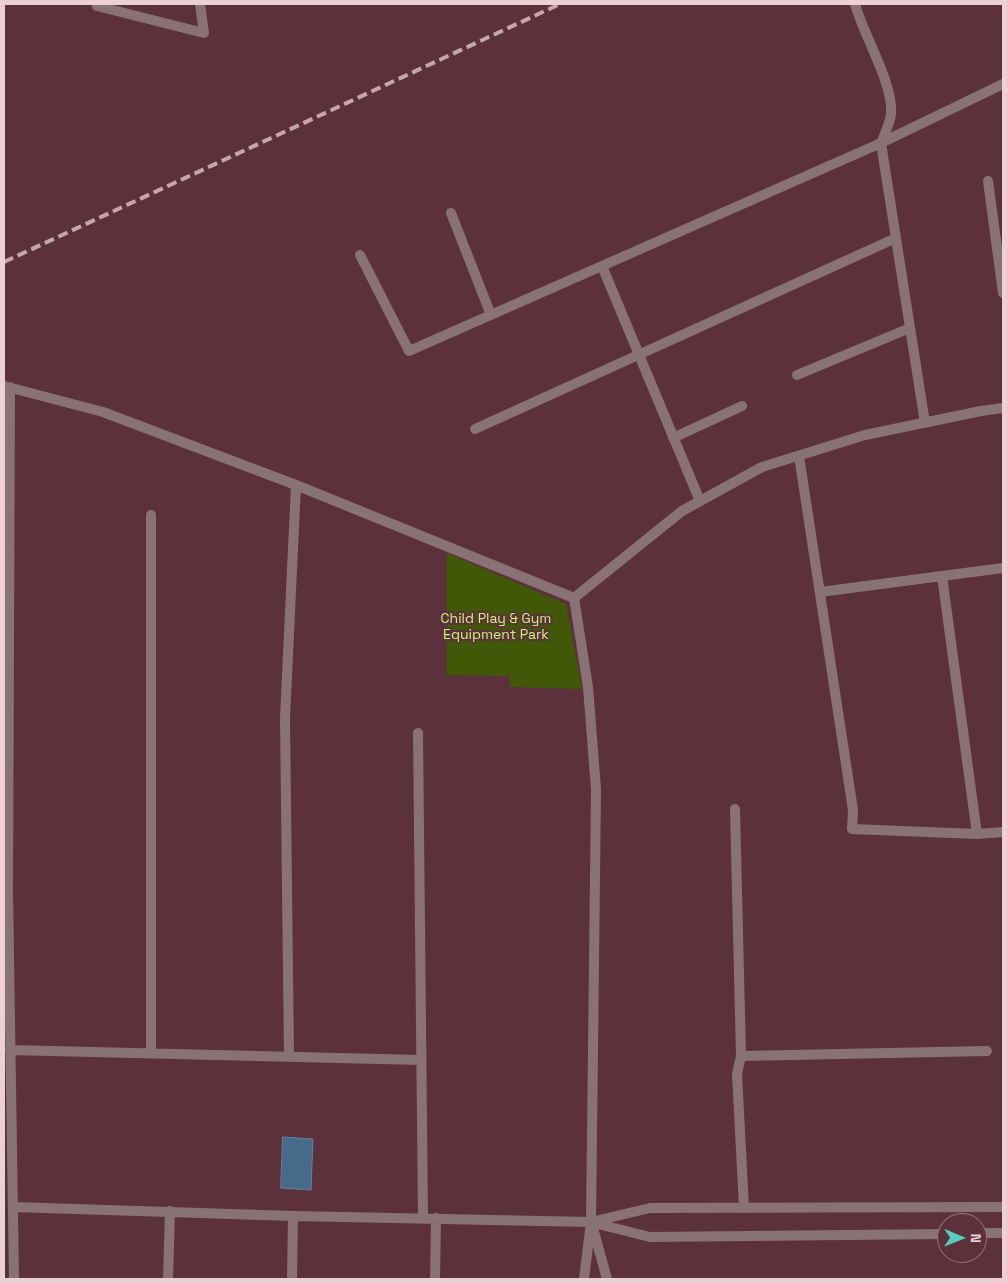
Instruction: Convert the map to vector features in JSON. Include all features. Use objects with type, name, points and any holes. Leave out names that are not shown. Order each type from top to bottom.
[{"type":"street","points":[[97,4],[97,6],[204,33],[200,4]]},
{"type":"street","points":[[855,4],[858,17],[878,62],[892,101],[891,116],[881,143],[925,423]]},
{"type":"street","points":[[360,255],[409,351],[881,143],[1003,84]]},
{"type":"street","points":[[988,181],[1003,293]]},
{"type":"street","points":[[450,213],[491,315]]},
{"type":"street","points":[[475,429],[896,238]]},
{"type":"street","points":[[602,266],[700,502]]},
{"type":"street","points":[[797,375],[910,328]]},
{"type":"street","points":[[14,1279],[6,891],[7,386],[103,412],[296,485],[574,598]]},
{"type":"street","points":[[673,438],[742,406]]},
{"type":"street","points":[[574,598],[682,512],[762,467],[865,435],[1003,408]]},
{"type":"street","points":[[800,456],[853,810],[852,829],[977,834],[1003,832]]},
{"type":"street","points":[[290,1057],[285,718],[296,485]]},
{"type":"street","points":[[151,1053],[152,515]]},
{"type":"street","points":[[820,592],[1003,568]]},
{"type":"street","points":[[942,576],[977,834]]},
{"type":"street","points":[[574,598],[588,687],[596,789],[591,1222],[584,1279]]},
{"type":"street","points":[[418,733],[423,1218]]},
{"type":"street","points":[[735,809],[742,1056],[738,1074],[744,1208]]},
{"type":"street","points":[[10,1050],[421,1060]]},
{"type":"street","points":[[742,1056],[987,1051]]},
{"type":"street","points":[[13,1207],[293,1216],[591,1222],[650,1237],[937,1234]]},
{"type":"street","points":[[591,1222],[650,1208],[1003,1207]]},
{"type":"street","points":[[168,1279],[170,1211]]},
{"type":"street","points":[[292,1279],[293,1216]]},
{"type":"street","points":[[435,1279],[436,1218]]},
{"type":"street","points":[[591,1222],[606,1279]]},
{"type":"street","points":[[987,1233],[1003,1233]]},
{"type":"green space","name":"Child Play & Gym Equipment Park","points":[[447,553],[566,604],[582,689],[510,687],[509,676],[447,675]]},
{"type":"building","points":[[283,1137],[313,1139],[311,1190],[281,1188]]},
{"type":"railway","points":[[4,262],[560,4]]}]
